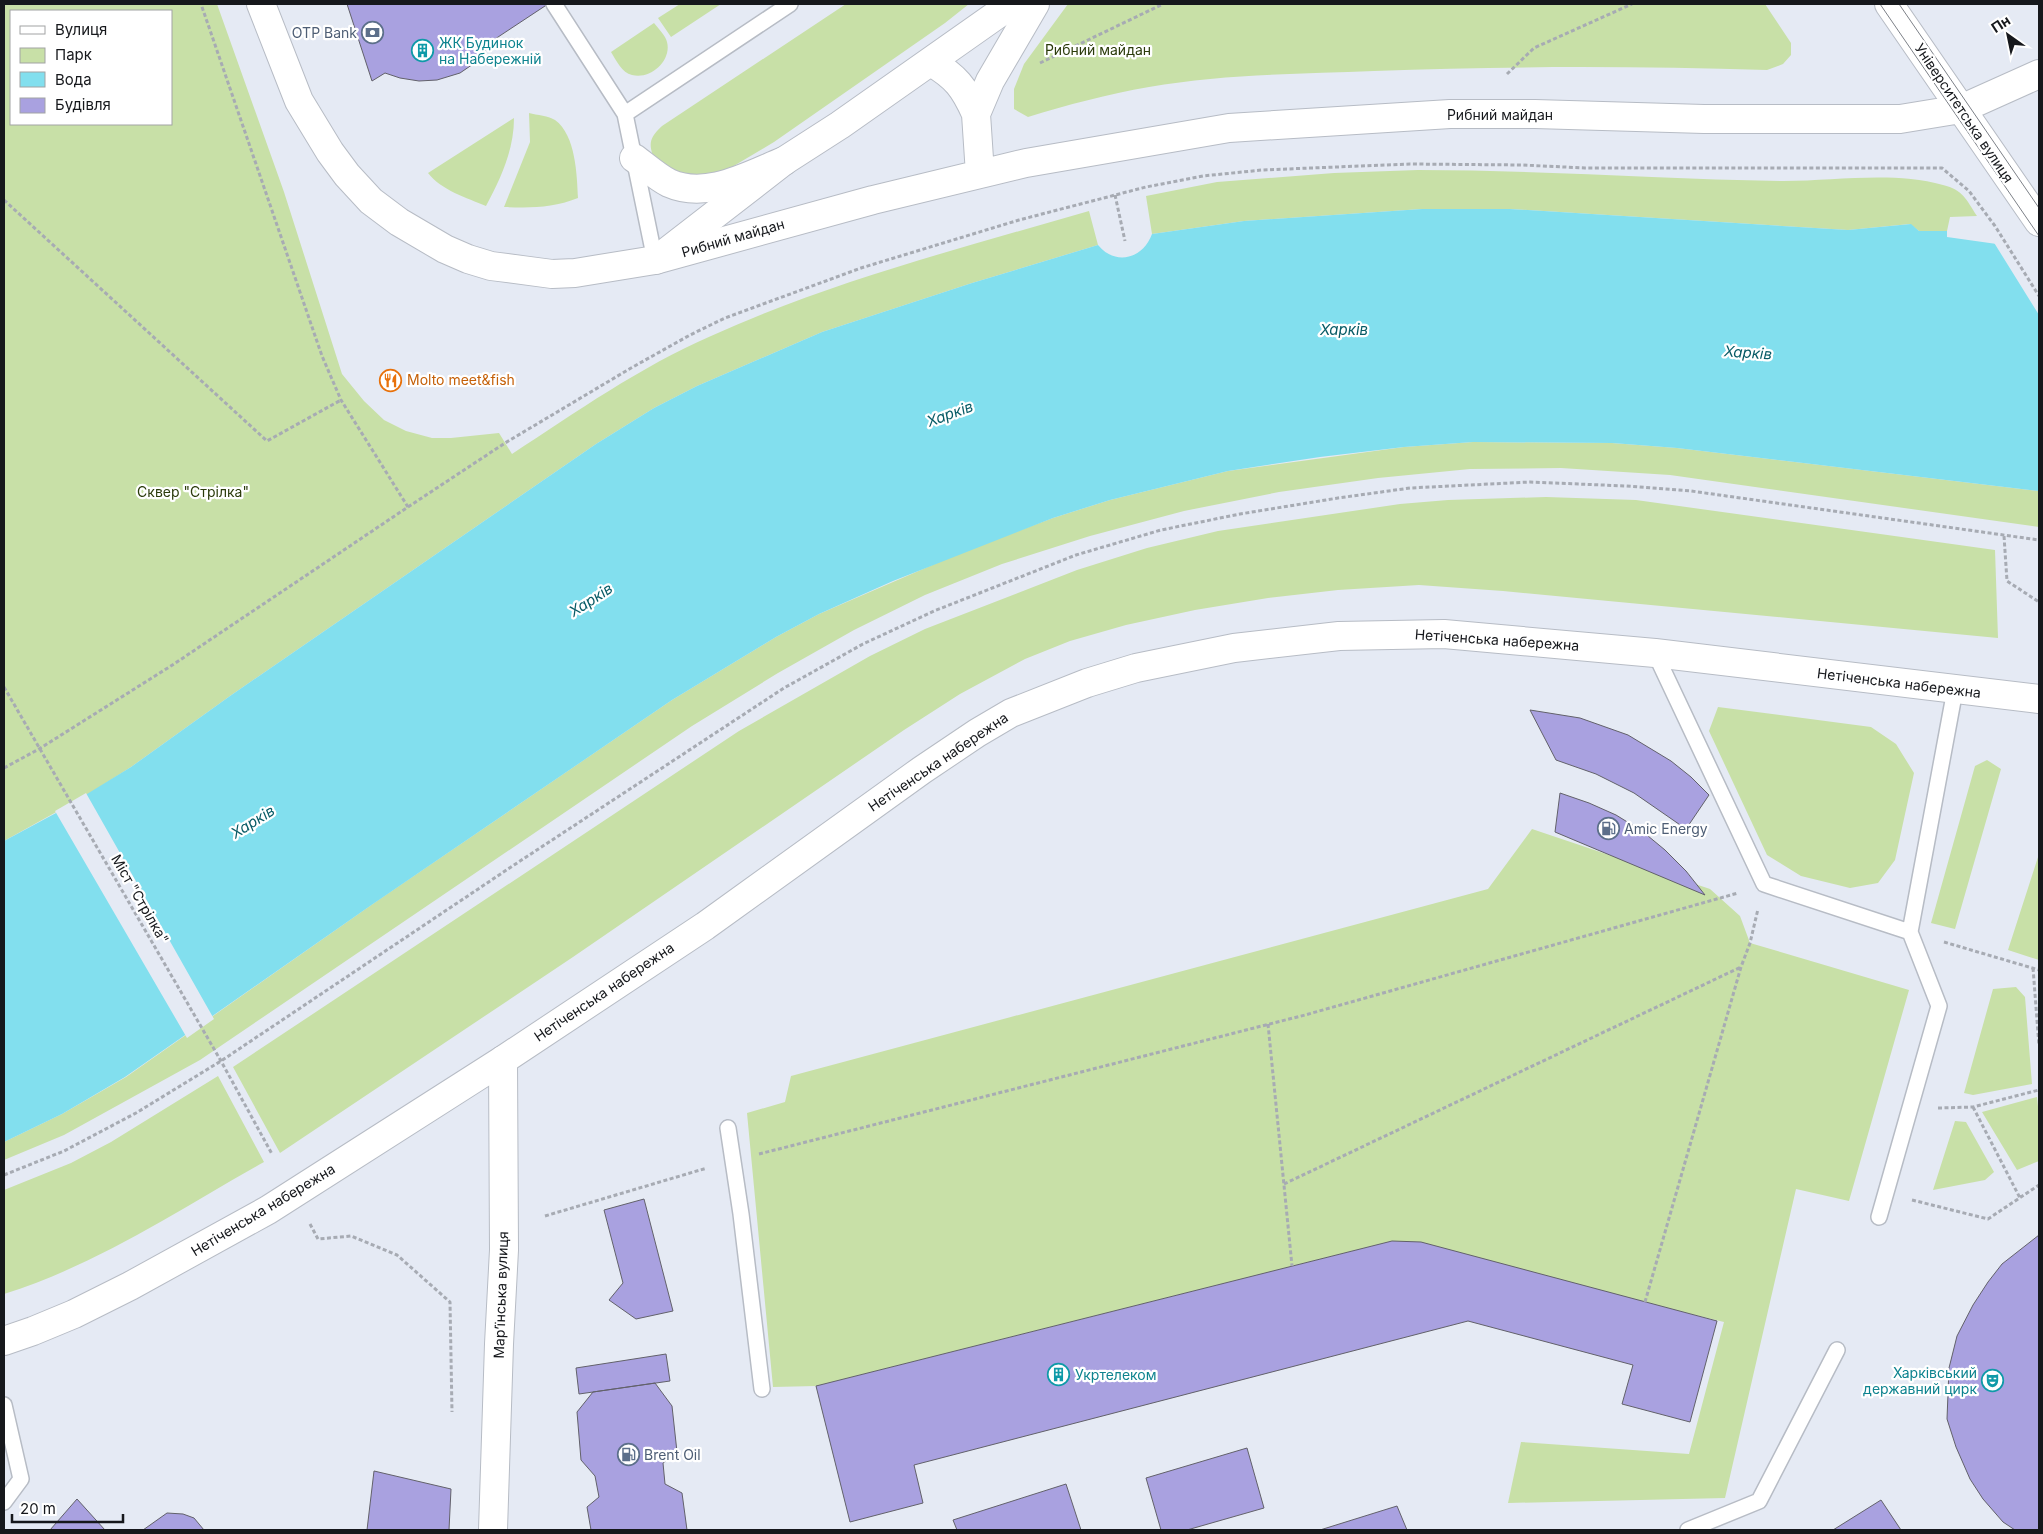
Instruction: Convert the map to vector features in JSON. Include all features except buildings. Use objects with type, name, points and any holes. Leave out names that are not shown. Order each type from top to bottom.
[{"type":"main road","points":[[261,4],[298,101],[311,124],[348,175],[371,200],[399,222],[445,249],[468,259],[491,266],[521,271],[552,274],[575,273],[655,260]]},
{"type":"main road","name":"Рибний майдан","points":[[655,260],[784,161],[1012,4]]},
{"type":"main road","points":[[976,114],[990,81],[1035,4]]},
{"type":"main road","name":"Університетська вулиця","points":[[1889,4],[2039,222]]},
{"type":"main road","points":[[930,62],[950,74],[967,93],[976,114],[980,174]]},
{"type":"main road","name":"Рибний майдан","points":[[655,260],[872,200],[1026,163],[1230,128],[1450,114],[1900,119],[1961,109],[2039,74]]},
{"type":"main road","points":[[634,158],[669,183],[694,189],[720,186],[784,161]]},
{"type":"main road","name":"Нетіченська набережна","points":[[4,1341],[74,1314],[130,1286],[268,1210],[503,1060],[705,926],[922,770],[977,733],[1011,714],[1087,682],[1184,657],[1252,646],[1339,636],[1444,634],[1655,652],[1955,690],[2031,696]]},
{"type":"main road","name":"Мар’їнська вулиця","points":[[493,1530],[504,1250],[503,1060]]},
{"type":"lane","points":[[554,4],[625,114],[655,260]]},
{"type":"lane","points":[[625,114],[790,4]]},
{"type":"lane","points":[[1655,652],[1764,884],[1910,932]]},
{"type":"lane","points":[[1878,1216],[1939,1006],[1910,932],[1955,690]]},
{"type":"lane","points":[[728,1128],[741,1214],[762,1389]]},
{"type":"lane","points":[[1688,1530],[1759,1501],[1837,1350]]},
{"type":"lane","points":[[4,1405],[21,1479],[4,1502]]},
{"type":"path","points":[[201,4],[322,356],[341,400],[408,507]]},
{"type":"path","points":[[1039,64],[1119,27],[1163,4]]},
{"type":"path","points":[[1507,74],[1534,48],[1632,4]]},
{"type":"path","points":[[4,768],[39,749],[174,664],[505,443],[690,335],[725,318],[861,268],[1019,220],[1115,195],[1203,176],[1262,170],[1410,164],[1586,168],[1942,168],[1968,190],[1995,226],[2039,296]]},
{"type":"path","points":[[1115,195],[1125,241]]},
{"type":"path","points":[[4,200],[267,441],[341,400]]},
{"type":"path","points":[[2004,536],[2007,581],[2039,602]]},
{"type":"path","name":"Міст \"Стрілка\"","points":[[4,687],[222,1061],[272,1154]]},
{"type":"path","points":[[1645,1302],[1741,967],[1750,943],[1764,884]]},
{"type":"path","points":[[544,1216],[675,1176],[1268,1024],[1698,906],[1764,884]]},
{"type":"path","points":[[1910,932],[2039,970]]},
{"type":"path","points":[[1284,1184],[1741,967]]},
{"type":"path","points":[[2033,968],[2039,1046]]},
{"type":"path","points":[[1268,1024],[1292,1266]]},
{"type":"path","points":[[1909,1109],[1972,1107],[2039,1090]]},
{"type":"path","points":[[1972,1107],[2020,1198]]},
{"type":"path","points":[[1886,1193],[1988,1219],[2039,1185]]},
{"type":"path","points":[[310,1224],[318,1239],[351,1236],[397,1256],[450,1302],[452,1412]]},
{"type":"green space","name":"Сквер \"Стрілка\"","points":[[4,4],[217,4],[284,192],[342,374],[364,401],[384,420],[406,431],[432,438],[499,433],[512,454],[584,406],[634,376],[685,348],[757,316],[850,282],[945,252],[1089,211],[1098,245],[972,283],[822,332],[697,386],[654,408],[596,444],[230,696],[131,767],[87,795],[4,841]]},
{"type":"green space","points":[[680,4],[721,4],[671,37],[658,18]]},
{"type":"green space","points":[[846,4],[969,4],[945,23],[774,142],[710,180],[692,182],[656,164],[651,143],[654,135],[662,126]]},
{"type":"green space","name":"Рибний майдан","points":[[1068,4],[1765,4],[1791,43],[1791,55],[1783,64],[1767,70],[1521,67],[1289,74],[1205,79],[1134,90],[1088,100],[1028,117],[1014,109],[1014,89],[1024,64]]},
{"type":"green space","points":[[654,23],[666,40],[668,49],[663,62],[658,68],[646,75],[628,74],[611,52]]},
{"type":"green space","points":[[529,113],[555,120],[567,135],[574,156],[578,198],[542,207],[504,207],[530,142]]},
{"type":"green space","points":[[514,118],[512,141],[506,164],[486,206],[447,189],[428,173]]},
{"type":"green space","points":[[1418,170],[1510,171],[1784,181],[1904,178],[1950,187],[1963,196],[1977,216],[1950,217],[1947,231],[1919,231],[1910,224],[1848,230],[1510,209],[1422,209],[1244,221],[1152,234],[1146,196],[1217,182],[1334,173]]},
{"type":"green space","points":[[1473,442],[1612,443],[1677,448],[2039,491],[2039,527],[1670,475],[1561,468],[1470,469],[1378,478],[1279,492],[1184,511],[1090,536],[1002,564],[925,595],[854,630],[778,673],[692,726],[200,1060],[64,1135],[4,1160],[4,1142],[62,1114],[126,1077],[377,901],[672,700],[776,637],[819,614],[967,550],[1053,518],[1110,500],[1228,471],[1404,447]]},
{"type":"green space","points":[[1546,497],[1636,500],[1995,550],[1998,638],[1503,591],[1419,585],[1338,590],[1268,598],[1195,610],[1126,625],[1070,641],[1025,659],[960,694],[280,1153],[233,1067],[739,731],[870,656],[925,629],[1077,570],[1147,548],[1218,531],[1400,504],[1448,500]]},
{"type":"green space","points":[[1718,707],[1871,727],[1896,744],[1914,773],[1895,860],[1878,883],[1850,888],[1801,876],[1767,855],[1709,731]]},
{"type":"green space","points":[[1987,760],[2001,769],[1955,929],[1931,923],[1975,766]]},
{"type":"green space","points":[[1532,829],[1710,889],[1740,916],[1750,943],[1909,990],[1849,1201],[1796,1189],[1725,1498],[1508,1503],[1521,1442],[1689,1454],[1724,1322],[1392,1241],[816,1386],[773,1387],[747,1113],[785,1102],[791,1076],[1488,889]]},
{"type":"green space","points":[[2039,854],[2039,960],[2008,950]]},
{"type":"green space","points":[[2016,987],[2025,997],[2032,1084],[1973,1095],[1964,1093],[1993,989]]},
{"type":"green space","points":[[218,1076],[264,1162],[105,1252],[72,1268],[4,1294],[4,1190],[71,1163],[111,1142]]},
{"type":"green space","points":[[2037,1097],[2039,1161],[2017,1170],[1982,1112]]},
{"type":"green space","points":[[1955,1121],[1966,1122],[1994,1172],[1985,1180],[1933,1190]]},
{"type":"water","name":"Харків","points":[[1422,209],[1510,209],[1848,230],[1911,224],[1919,231],[1947,231],[1947,237],[2039,250],[2039,491],[1677,448],[1612,443],[1473,442],[1404,447],[1228,471],[1110,500],[1053,518],[893,581],[819,614],[776,637],[672,700],[370,906],[125,1077],[62,1114],[4,1142],[4,841],[56,813],[131,767],[230,696],[596,444],[654,408],[697,386],[822,332],[972,283],[1098,245],[1112,256],[1128,257],[1142,249],[1148,243],[1152,234],[1244,221]]},
{"type":"pier","points":[[1993,241],[2039,247],[2039,315]]},
{"type":"pier","points":[[86,793],[214,1019],[187,1038],[55,811]]},
{"type":"tram line","points":[[1880,4],[2039,236]]},
{"type":"tram line","points":[[1899,4],[2039,208]]},
{"type":"place","name":"OTP Bank","points":[[373,33]]},
{"type":"place","name":"ЖК Будинок на Набережній","points":[[423,51]]},
{"type":"place","name":"Molto meet&fish","points":[[391,380]]},
{"type":"place","name":"Amic Energy","points":[[1608,829]]},
{"type":"place","name":"Укртелеком","points":[[1059,1375]]},
{"type":"place","name":"Харківський державний цирк","points":[[1993,1381]]},
{"type":"place","name":"Brent Oil","points":[[628,1455]]}]
